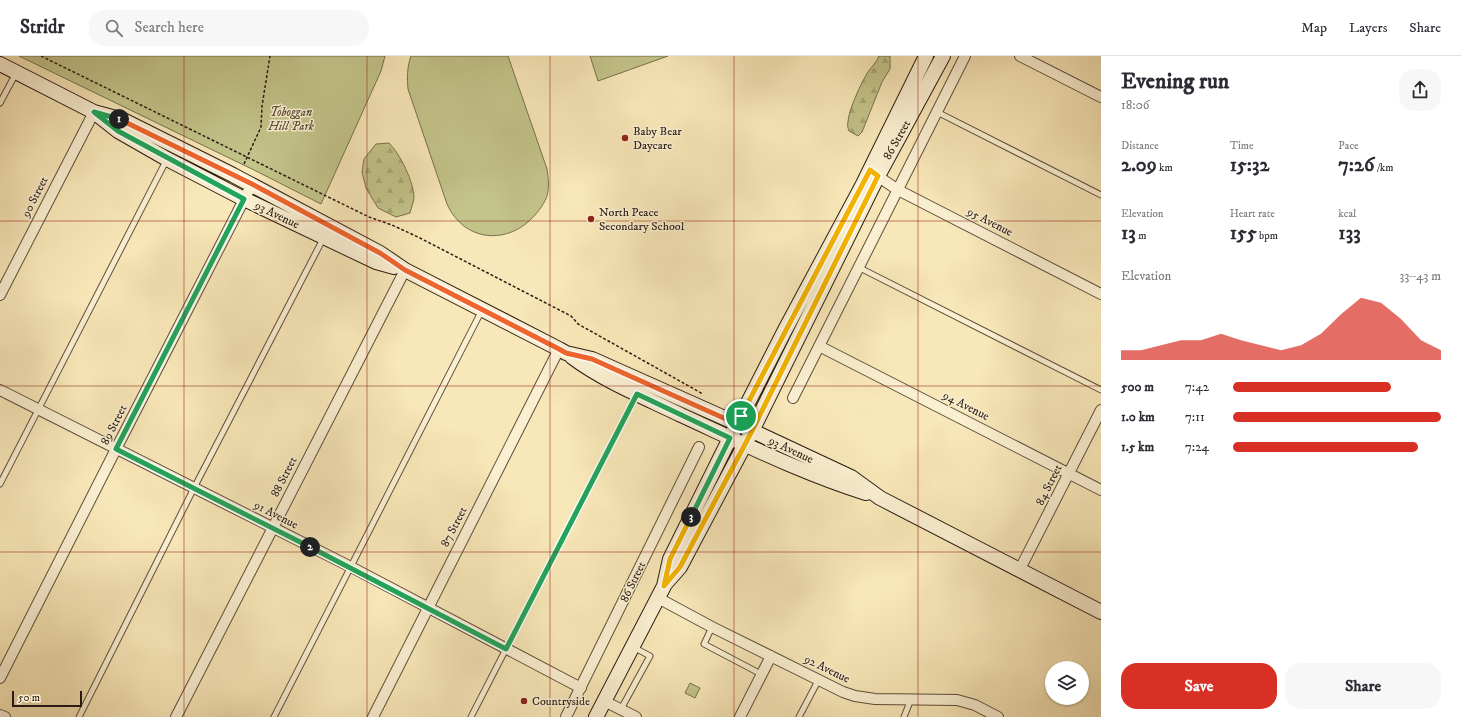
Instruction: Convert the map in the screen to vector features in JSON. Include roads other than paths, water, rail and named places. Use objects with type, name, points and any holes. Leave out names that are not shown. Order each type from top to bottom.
[{"type":"main road","name":"86 Street","points":[[596,717],[661,592],[680,567],[752,431],[874,173],[926,56]]},
{"type":"main road","name":"86 Street","points":[[661,592],[670,559],[737,424],[874,173],[943,56]]},
{"type":"main road","name":"93 Avenue","points":[[0,64],[94,112],[118,131],[167,159],[244,199],[376,262],[405,270]]},
{"type":"main road","name":"93 Avenue","points":[[94,112],[123,120],[252,184],[380,253],[405,270],[563,351],[587,369],[637,394],[772,458],[846,487],[880,498]]},
{"type":"main road","name":"93 Avenue","points":[[563,351],[592,359],[851,477],[880,498],[1101,612]]},
{"type":"street","name":"86 Street","points":[[793,398],[965,56]]},
{"type":"street","points":[[1020,56],[1101,97]]},
{"type":"street","name":"90 Street","points":[[0,295],[94,112]]},
{"type":"street","name":"95 Avenue","points":[[874,173],[898,190],[1101,294]]},
{"type":"street","name":"89 Street","points":[[0,678],[252,184]]},
{"type":"street","name":"88 Street","points":[[176,717],[405,270]]},
{"type":"street","name":"94 Avenue","points":[[819,346],[1101,490]]},
{"type":"street","name":"87 Street","points":[[373,717],[428,608],[563,351]]},
{"type":"street","name":"91 Avenue","points":[[0,390],[351,568],[581,688]]},
{"type":"street","name":"84 Street","points":[[1019,571],[1101,410]]},
{"type":"street","name":"86 Street","points":[[566,717],[699,447]]},
{"type":"street","name":"92 Avenue","points":[[661,592],[712,627],[843,692],[855,696],[876,699],[911,698],[962,701],[975,705],[998,717]]},
{"type":"street","points":[[740,717],[771,656]]},
{"type":"street","points":[[604,701],[636,717]]},
{"type":"street","points":[[0,715],[5,717]]},
{"type":"lane","points":[[0,103],[16,72]]},
{"type":"lane","points":[[937,112],[1101,195]]},
{"type":"lane","points":[[0,484],[167,159]]},
{"type":"lane","points":[[79,717],[194,488],[324,238]]},
{"type":"lane","points":[[858,267],[1101,390]]},
{"type":"lane","points":[[274,717],[483,310]]},
{"type":"lane","points":[[471,717],[637,394]]},
{"type":"lane","points":[[712,627],[704,644],[761,674]]},
{"type":"lane","points":[[621,709],[650,656],[632,647]]},
{"type":"lane","points":[[799,717],[819,679]]},
{"type":"lane","points":[[904,717],[911,698]]},
{"type":"place","name":"Baby Bear Daycare","points":[[625,138]]},
{"type":"place","name":"North Peace Secondary School","points":[[591,219]]},
{"type":"place","name":"Countryside","points":[[524,701]]},
{"type":"park label","name":"Toboggan Hill Park","points":[[291,119]]}]
